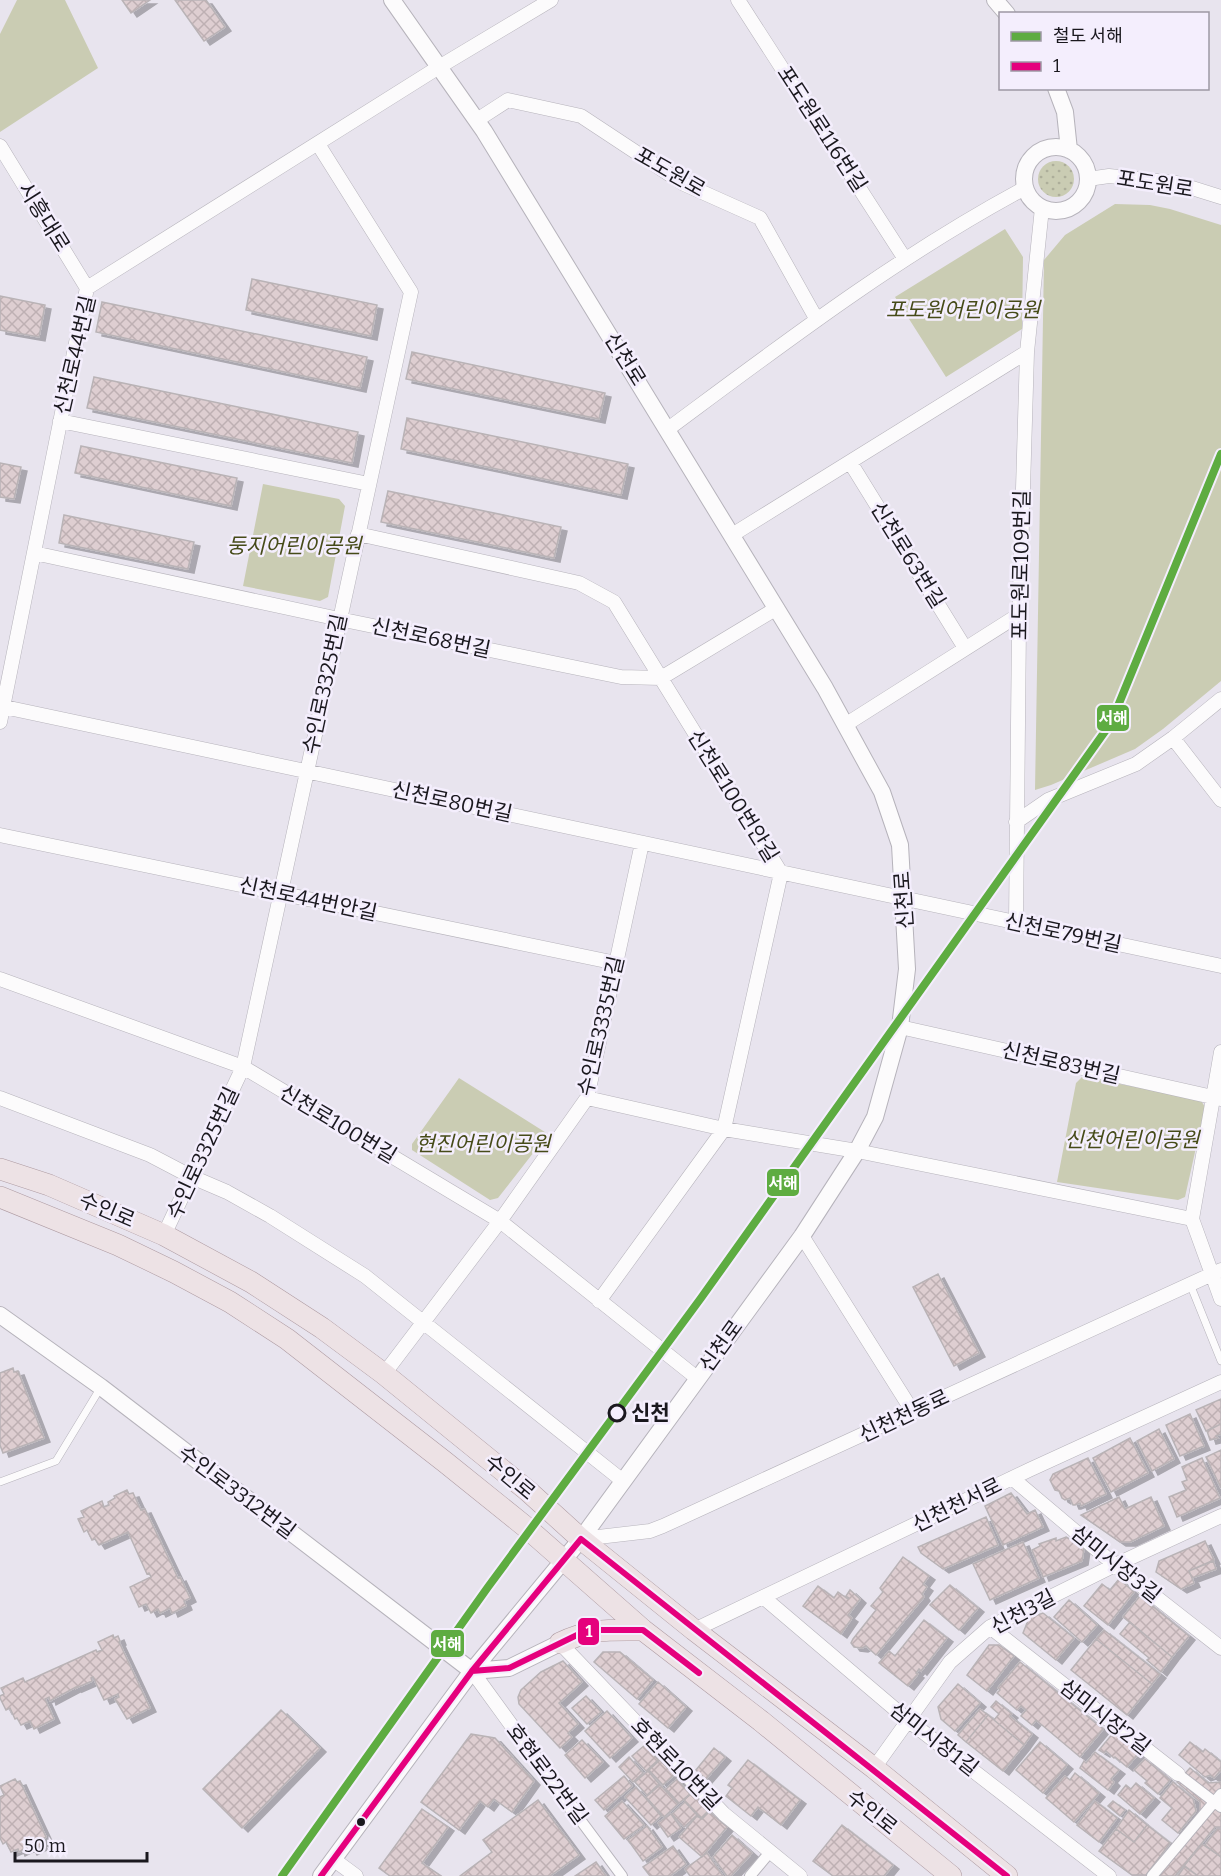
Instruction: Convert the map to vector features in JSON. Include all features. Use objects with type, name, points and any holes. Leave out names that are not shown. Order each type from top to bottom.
[{"type":"main road","name":"수인로","points":[[0,1169],[50,1185],[164,1235],[251,1282],[322,1328],[384,1374],[694,1630],[874,1768],[1007,1876]]},
{"type":"main road","name":"수인로","points":[[0,1197],[118,1245],[174,1272],[230,1302],[288,1339],[527,1528],[643,1630],[761,1721],[951,1876]]},
{"type":"main road","points":[[560,1643],[594,1630],[643,1630]]},
{"type":"street","name":"신천로","points":[[321,1876],[472,1671],[581,1539],[802,1236],[857,1151],[875,1117],[900,1027],[907,969],[900,845],[882,792],[825,688],[777,608],[477,120],[392,0]]},
{"type":"street","name":"신천로44번길","points":[[0,722],[87,288],[439,67],[551,0]]},
{"type":"street","name":"포도원로116번길","points":[[738,0],[905,259]]},
{"type":"street","points":[[995,0],[1005,12]]},
{"type":"street","points":[[1057,90],[1065,112],[1069,150]]},
{"type":"street","name":"포도원로","points":[[477,120],[508,100],[581,116],[684,184],[760,218],[817,320]]},
{"type":"street","name":"수인로3325번길","points":[[164,1235],[243,1067],[411,292],[318,144]]},
{"type":"street","name":"시흥대로","points":[[0,146],[87,288]]},
{"type":"street","points":[[1051,148],[1069,150],[1083,162],[1088,179],[1083,196],[1077,203],[1069,208],[1051,210],[1035,203],[1025,188],[1025,170],[1035,155],[1042,150],[1051,148]]},
{"type":"street","name":"포도원로","points":[[1088,179],[1109,176],[1176,183],[1221,197]]},
{"type":"street","points":[[668,429],[905,259],[978,213],[1025,188]]},
{"type":"street","name":"포도원로109번길","points":[[1016,923],[1020,614],[1027,352],[1042,208]]},
{"type":"street","points":[[732,535],[1027,352]]},
{"type":"street","points":[[60,421],[369,484]]},
{"type":"street","name":"신천로63번길","points":[[850,462],[965,648]]},
{"type":"street","name":"신천로100번안길","points":[[358,534],[579,583],[614,602],[781,873],[724,1129],[599,1301]]},
{"type":"street","name":"신천로68번길","points":[[34,553],[621,677],[661,678]]},
{"type":"street","points":[[661,678],[777,608]]},
{"type":"street","points":[[845,725],[1020,614]]},
{"type":"street","points":[[1016,822],[1048,800],[1136,764],[1173,738],[1221,699]]},
{"type":"street","name":"신천로80번길","points":[[2,706],[904,900]]},
{"type":"street","points":[[1173,738],[1221,800]]},
{"type":"street","name":"신천로44번안길","points":[[0,835],[616,963]]},
{"type":"street","name":"수인로3335번길","points":[[384,1374],[500,1221],[587,1098],[642,843]]},
{"type":"street","name":"신천로79번길","points":[[904,900],[1221,966]]},
{"type":"street","name":"신천로100번길","points":[[0,979],[243,1067],[500,1221],[697,1378]]},
{"type":"street","name":"신천로83번길","points":[[900,1027],[1217,1098]]},
{"type":"street","points":[[1219,1295],[1216,1272],[1192,1219],[1217,1098],[1221,1052]]},
{"type":"street","points":[[0,1098],[150,1155],[227,1192],[270,1216],[365,1276],[623,1481]]},
{"type":"street","points":[[587,1098],[724,1129],[857,1151],[1192,1219]]},
{"type":"street","points":[[802,1236],[913,1412]]},
{"type":"street","name":"신천천동로","points":[[581,1539],[650,1531],[663,1526],[1216,1272]]},
{"type":"street","name":"수인로3312번길","points":[[0,1315],[101,1387],[472,1671]]},
{"type":"street","name":"신천천서로","points":[[694,1630],[1012,1478],[1221,1382]]},
{"type":"street","name":"삼미시장3길","points":[[1012,1478],[1115,1565],[1221,1648]]},
{"type":"street","name":"신천3길","points":[[874,1768],[950,1662],[990,1627],[1221,1516]]},
{"type":"street","name":"삼미시장1길","points":[[763,1597],[909,1721],[1109,1876]]},
{"type":"street","name":"삼미시장2길","points":[[990,1627],[1178,1774],[1219,1801]]},
{"type":"street","points":[[472,1671],[509,1668],[560,1643]]},
{"type":"street","name":"호현로10번길","points":[[560,1643],[724,1814],[800,1876]]},
{"type":"street","name":"호현로22번길","points":[[472,1671],[622,1876]]},
{"type":"street","points":[[1152,1876],[1219,1801]]},
{"type":"street","points":[[750,1876],[770,1852]]},
{"type":"street","points":[[333,1859],[356,1876]]},
{"type":"lane","points":[[1190,1284],[1221,1361]]},
{"type":"lane","points":[[0,1482],[56,1461],[101,1387]]},
{"type":"green space","points":[[17,0],[65,0],[98,68],[0,132],[0,34]]},
{"type":"green space","points":[[1056,161],[1069,166],[1074,179],[1069,192],[1056,197],[1043,192],[1038,179],[1043,166]]},
{"type":"green space","points":[[1115,204],[1150,205],[1221,225],[1221,681],[1135,749],[1035,790],[1044,260],[1065,235]]},
{"type":"green space","name":"포도원어린이공원","points":[[1005,229],[1023,257],[1022,329],[946,377],[895,297]]},
{"type":"green space","name":"둥지어린이공원","points":[[263,484],[339,499],[345,506],[328,597],[320,601],[243,586]]},
{"type":"green space","name":"신천어린이공원","points":[[1082,1077],[1200,1099],[1205,1107],[1185,1197],[1178,1200],[1057,1182],[1076,1083]]},
{"type":"green space","name":"현진어린이공원","points":[[459,1078],[548,1134],[498,1198],[490,1200],[412,1150],[412,1144]]},
{"type":"building","points":[[122,0],[150,0],[131,13]]},
{"type":"building","points":[[175,0],[206,0],[225,27],[204,41]]},
{"type":"building","points":[[252,279],[377,305],[371,336],[246,310]]},
{"type":"building","points":[[0,296],[45,305],[39,337],[0,330]]},
{"type":"building","points":[[102,302],[367,357],[360,388],[96,332]]},
{"type":"building","points":[[412,352],[605,393],[599,419],[406,379]]},
{"type":"building","points":[[94,377],[358,432],[352,463],[87,408]]},
{"type":"building","points":[[407,418],[628,464],[621,495],[401,449]]},
{"type":"building","points":[[81,446],[237,478],[231,506],[75,473]]},
{"type":"building","points":[[0,463],[21,467],[14,499],[0,497]]},
{"type":"building","points":[[388,491],[561,527],[554,558],[381,522]]},
{"type":"building","points":[[64,515],[194,542],[188,569],[59,543]]},
{"type":"building","points":[[938,1274],[979,1353],[954,1366],[913,1287]]},
{"type":"building","points":[[13,1368],[14,1372],[18,1371],[44,1438],[3,1453],[0,1445],[0,1373]]},
{"type":"building","points":[[1221,1399],[1221,1424],[1206,1431],[1196,1410]]},
{"type":"building","points":[[1190,1414],[1204,1446],[1180,1456],[1166,1425]]},
{"type":"building","points":[[1221,1424],[1221,1434],[1216,1436],[1218,1438],[1210,1440],[1207,1431]]},
{"type":"building","points":[[1159,1429],[1174,1459],[1152,1471],[1137,1441]]},
{"type":"building","points":[[1130,1438],[1148,1473],[1111,1492],[1093,1458]]},
{"type":"building","points":[[1221,1450],[1221,1488],[1206,1457]]},
{"type":"building","points":[[1088,1458],[1106,1494],[1081,1506],[1080,1503],[1073,1505],[1070,1498],[1065,1500],[1062,1498],[1050,1480],[1053,1474]]},
{"type":"building","points":[[1202,1458],[1220,1498],[1177,1517],[1169,1497],[1186,1490],[1182,1482],[1187,1480],[1182,1467]]},
{"type":"building","points":[[127,1490],[129,1494],[133,1493],[141,1510],[145,1509],[190,1598],[184,1601],[186,1606],[172,1613],[170,1608],[160,1613],[158,1609],[151,1613],[146,1604],[139,1607],[130,1587],[151,1577],[149,1573],[147,1574],[128,1532],[99,1545],[95,1539],[92,1540],[87,1530],[84,1532],[78,1519],[84,1517],[81,1511],[102,1501],[104,1507],[109,1505],[108,1502],[115,1498],[114,1496]]},
{"type":"building","points":[[1011,1493],[1027,1514],[1035,1510],[1043,1527],[1003,1545],[985,1506]]},
{"type":"building","points":[[1119,1497],[1125,1509],[1151,1497],[1164,1526],[1130,1542],[1120,1542],[1081,1515]]},
{"type":"building","points":[[986,1517],[998,1545],[943,1569],[921,1553],[918,1547]]},
{"type":"building","points":[[1066,1537],[1084,1548],[1082,1561],[1043,1577],[1032,1550],[1040,1546],[1039,1544]]},
{"type":"building","points":[[1205,1541],[1214,1560],[1189,1571],[1194,1583],[1181,1589],[1156,1572],[1159,1561]]},
{"type":"building","points":[[1023,1542],[1039,1578],[990,1600],[973,1564]]},
{"type":"building","points":[[903,1557],[929,1576],[923,1584],[927,1587],[922,1594],[924,1597],[876,1655],[866,1646],[854,1647],[851,1643],[853,1639],[876,1610],[871,1606],[883,1592],[880,1588]]},
{"type":"building","points":[[1213,1561],[1216,1569],[1192,1578],[1189,1571]]},
{"type":"building","points":[[1119,1579],[1134,1592],[1108,1625],[1084,1606],[1102,1584],[1110,1590]]},
{"type":"building","points":[[950,1585],[978,1608],[959,1630],[930,1605]]},
{"type":"building","points":[[818,1586],[834,1598],[838,1592],[848,1599],[846,1596],[850,1590],[860,1599],[848,1615],[852,1618],[841,1634],[803,1606]]},
{"type":"building","points":[[1140,1596],[1189,1636],[1172,1657],[1123,1617]]},
{"type":"building","points":[[1069,1600],[1097,1625],[1082,1642],[1054,1617]]},
{"type":"building","points":[[1043,1613],[1074,1638],[1056,1660],[1023,1633],[1029,1618]]},
{"type":"building","points":[[924,1620],[947,1638],[921,1671],[919,1669],[916,1673],[918,1674],[908,1686],[879,1663],[889,1651],[895,1656]]},
{"type":"building","points":[[1130,1622],[1172,1657],[1161,1672],[1147,1660],[1149,1658],[1120,1634]]},
{"type":"building","points":[[1104,1630],[1160,1674],[1152,1684],[1096,1639]]},
{"type":"building","points":[[113,1635],[114,1638],[118,1636],[150,1708],[127,1719],[115,1699],[119,1697],[118,1694],[104,1700],[93,1677],[92,1681],[50,1701],[49,1697],[45,1699],[54,1719],[34,1729],[30,1721],[21,1725],[10,1708],[6,1710],[0,1698],[4,1694],[1,1688],[23,1678],[25,1682],[96,1650],[97,1652],[102,1650],[98,1642]]},
{"type":"building","points":[[1096,1639],[1152,1684],[1127,1715],[1071,1670]]},
{"type":"building","points":[[989,1645],[999,1645],[1014,1656],[987,1691],[967,1675]]},
{"type":"building","points":[[603,1652],[620,1652],[653,1680],[637,1699],[594,1662]]},
{"type":"building","points":[[563,1661],[582,1682],[559,1703],[578,1724],[568,1733],[572,1737],[560,1748],[519,1704],[518,1697],[521,1690],[541,1672]]},
{"type":"building","points":[[1020,1662],[1103,1729],[1080,1757],[1036,1720],[1032,1725],[1021,1716],[1026,1710],[1021,1706],[1017,1710],[997,1693],[1000,1690],[998,1688]]},
{"type":"building","points":[[658,1682],[686,1707],[668,1728],[639,1704]]},
{"type":"building","points":[[958,1684],[980,1703],[955,1731],[941,1719],[938,1707]]},
{"type":"building","points":[[586,1696],[601,1712],[587,1724],[572,1708]]},
{"type":"building","points":[[996,1701],[1032,1734],[1024,1745],[994,1720],[999,1714],[991,1707]]},
{"type":"building","points":[[980,1709],[988,1715],[966,1742],[958,1735]]},
{"type":"building","points":[[281,1710],[320,1748],[242,1828],[203,1789]]},
{"type":"building","points":[[607,1711],[632,1738],[610,1758],[585,1731]]},
{"type":"building","points":[[988,1715],[1024,1745],[1003,1771],[966,1742]]},
{"type":"building","points":[[1114,1732],[1139,1753],[1127,1767],[1106,1751],[1104,1753],[1099,1750]]},
{"type":"building","points":[[471,1734],[495,1738],[534,1781],[512,1812],[494,1799],[488,1807],[480,1801],[459,1830],[421,1802]]},
{"type":"building","points":[[582,1740],[603,1762],[585,1778],[565,1755]]},
{"type":"building","points":[[1040,1742],[1067,1765],[1043,1793],[1016,1770]]},
{"type":"building","points":[[1190,1742],[1203,1752],[1205,1749],[1221,1762],[1221,1770],[1214,1778],[1210,1775],[1205,1777],[1179,1755]]},
{"type":"building","points":[[645,1745],[658,1760],[646,1771],[632,1756]]},
{"type":"building","points":[[714,1748],[725,1757],[706,1779],[696,1770]]},
{"type":"building","points":[[1095,1752],[1119,1770],[1111,1779],[1114,1782],[1108,1790],[1080,1768],[1084,1761],[1086,1763]]},
{"type":"building","points":[[629,1757],[643,1773],[633,1782],[619,1767]]},
{"type":"building","points":[[1145,1759],[1170,1780],[1158,1794],[1134,1770]]},
{"type":"building","points":[[660,1760],[674,1775],[663,1785],[649,1770]]},
{"type":"building","points":[[748,1760],[800,1800],[781,1825],[758,1807],[751,1816],[726,1796],[732,1788],[728,1785]]},
{"type":"building","points":[[1190,1768],[1208,1783],[1221,1782],[1221,1827],[1215,1827],[1175,1876],[1148,1876],[1200,1813],[1200,1802],[1177,1782]]},
{"type":"building","points":[[648,1771],[659,1784],[647,1795],[635,1782]]},
{"type":"building","points":[[1075,1773],[1099,1793],[1074,1822],[1046,1798],[1065,1776],[1070,1780]]},
{"type":"building","points":[[624,1776],[632,1786],[604,1810],[595,1800]]},
{"type":"building","points":[[15,1779],[17,1782],[20,1781],[46,1837],[41,1840],[43,1845],[31,1851],[29,1847],[19,1852],[18,1849],[11,1852],[6,1842],[3,1844],[0,1838],[0,1797],[4,1795],[0,1786]]},
{"type":"building","points":[[677,1779],[690,1794],[679,1803],[666,1789]]},
{"type":"building","points":[[1173,1782],[1193,1799],[1196,1811],[1178,1833],[1162,1820],[1172,1808],[1160,1798]]},
{"type":"building","points":[[1136,1783],[1154,1798],[1140,1814],[1118,1795],[1126,1785],[1131,1789]]},
{"type":"building","points":[[660,1785],[678,1804],[664,1817],[646,1797]]},
{"type":"building","points":[[636,1787],[661,1816],[651,1825],[625,1797]]},
{"type":"building","points":[[692,1793],[708,1811],[701,1818],[684,1800]]},
{"type":"building","points":[[538,1800],[579,1855],[550,1876],[460,1876],[492,1852],[483,1840]]},
{"type":"building","points":[[622,1801],[644,1825],[624,1839],[605,1816]]},
{"type":"building","points":[[1095,1801],[1117,1818],[1099,1842],[1077,1825]]},
{"type":"building","points":[[1113,1801],[1125,1810],[1120,1816],[1108,1806]]},
{"type":"building","points":[[685,1802],[697,1815],[684,1827],[672,1814]]},
{"type":"building","points":[[422,1809],[448,1827],[422,1863],[441,1876],[390,1876],[379,1868]]},
{"type":"building","points":[[1129,1810],[1147,1825],[1134,1842],[1116,1829]]},
{"type":"building","points":[[709,1812],[727,1827],[702,1857],[679,1837],[697,1816],[702,1819]]},
{"type":"building","points":[[671,1814],[681,1828],[668,1837],[658,1823]]},
{"type":"building","points":[[842,1825],[893,1865],[884,1876],[833,1876],[813,1861]]},
{"type":"building","points":[[1147,1825],[1170,1843],[1146,1875],[1132,1875],[1099,1851],[1116,1829],[1134,1842]]},
{"type":"building","points":[[647,1826],[662,1847],[643,1861],[628,1840]]},
{"type":"building","points":[[1217,1829],[1221,1829],[1221,1857],[1205,1845]]},
{"type":"building","points":[[732,1835],[752,1853],[731,1876],[727,1876],[713,1857]]},
{"type":"building","points":[[1202,1844],[1221,1857],[1221,1876],[1198,1876],[1184,1866]]},
{"type":"building","points":[[673,1846],[686,1864],[670,1876],[650,1876],[643,1867]]},
{"type":"building","points":[[707,1853],[723,1876],[690,1876],[685,1869]]},
{"type":"building","points":[[596,1862],[606,1876],[575,1876]]},
{"type":"building","points":[[1185,1866],[1198,1876],[1178,1876]]},
{"type":"rail line","name":"서해","points":[[282,1876],[488,1587],[701,1298],[1111,723],[1221,454]]},
{"type":"transit line","name":"1","points":[[321,1876],[472,1671],[581,1539],[1007,1876]]},
{"type":"transit line","name":"1","points":[[472,1671],[509,1668],[577,1635],[594,1630],[643,1630],[699,1673]]},
{"type":"place","name":"신천","points":[[617,1413]]}]
